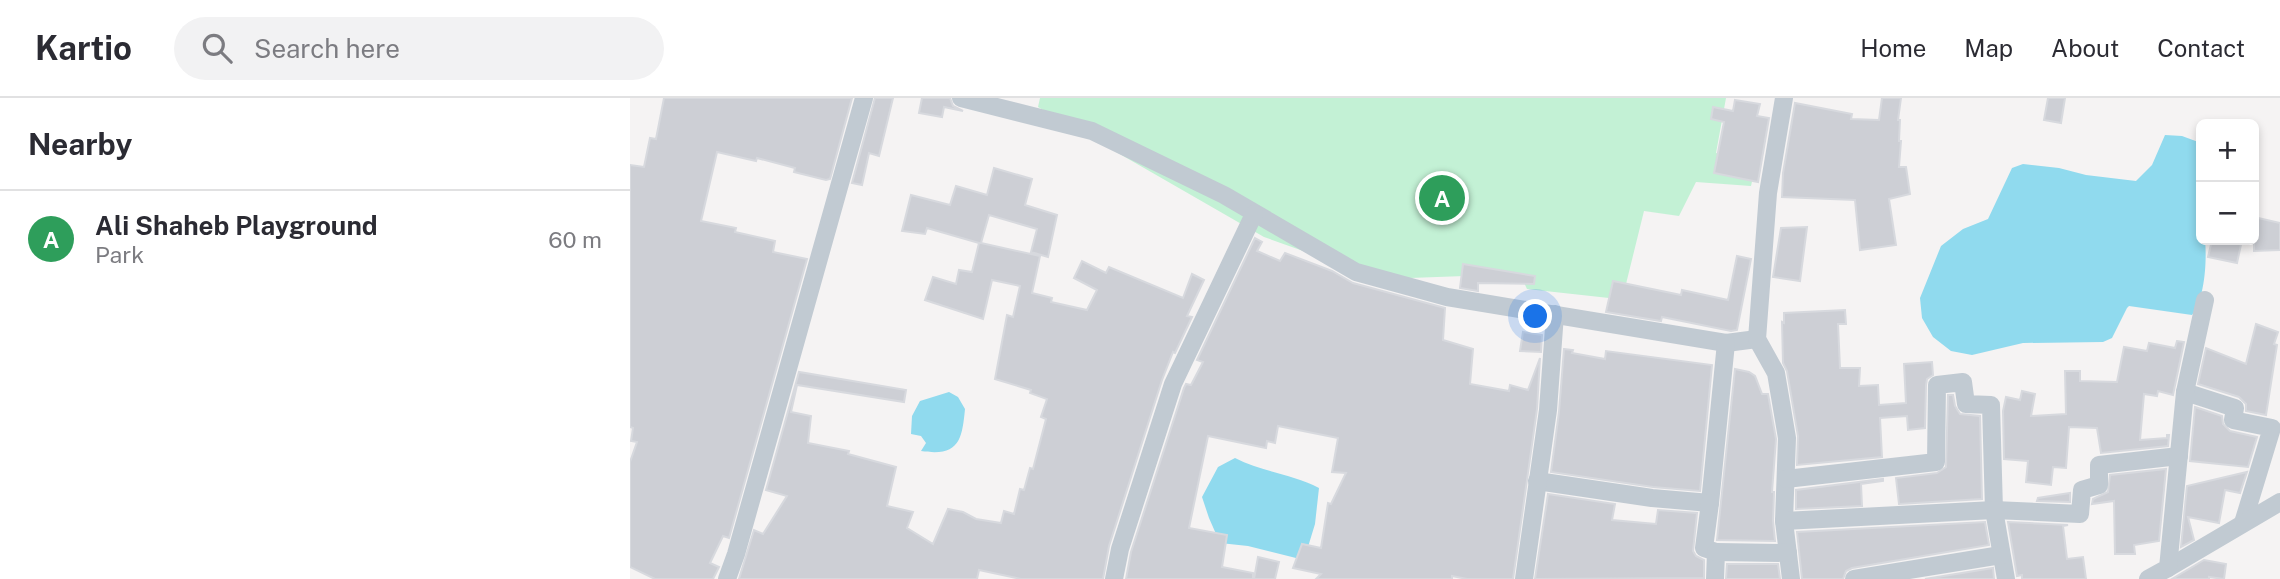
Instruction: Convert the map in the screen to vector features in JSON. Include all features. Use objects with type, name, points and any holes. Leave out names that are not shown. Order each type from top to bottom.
[{"type":"street","points":[[727,579],[864,98]]},
{"type":"street","points":[[961,98],[1092,131],[1224,195],[1356,272],[1447,297],[1726,343],[1758,339]]},
{"type":"street","points":[[1784,98],[1769,193],[1758,339],[1776,373],[1787,438],[1784,521],[1791,579]]},
{"type":"street","points":[[1114,579],[1119,549],[1173,384],[1254,214]]},
{"type":"street","points":[[2168,568],[2185,392],[2204,300]]},
{"type":"street","points":[[1524,579],[1548,410],[1555,314]]},
{"type":"street","points":[[1726,343],[1704,548],[1716,552],[1788,553]]},
{"type":"street","points":[[1786,479],[1937,462],[1937,385],[1964,382],[1966,404],[1991,405],[1994,510],[2006,579]]},
{"type":"street","points":[[2185,392],[2235,408],[2233,420],[2272,428],[2243,523]]},
{"type":"street","points":[[1784,521],[1994,510],[2080,514],[2082,490],[2099,485],[2099,465],[2179,456]]},
{"type":"street","points":[[1537,481],[1652,498],[1710,503]]},
{"type":"street","points":[[2148,579],[2280,502]]},
{"type":"street","points":[[1715,579],[1716,552]]},
{"type":"street","points":[[1854,579],[2001,555]]},
{"type":"green space","points":[[1040,98],[1726,98],[1716,153],[1757,159],[1751,186],[1696,182],[1679,216],[1644,211],[1626,284],[1613,281],[1609,298],[1527,289],[1520,274],[1382,279],[1264,237],[1038,107]]},
{"type":"water","points":[[2165,135],[2182,136],[2196,141],[2196,245],[2205,245],[2205,268],[2200,299],[2192,315],[2129,306],[2112,338],[2103,342],[2023,343],[1972,355],[1951,351],[1933,337],[1922,318],[1920,298],[1941,246],[1963,229],[1988,219],[2012,168],[2023,164],[2136,181],[2152,165]]},
{"type":"water","points":[[949,392],[958,397],[965,409],[960,437],[951,449],[921,451],[926,443],[921,436],[911,434],[912,416],[920,401]]},
{"type":"water","points":[[1235,458],[1319,488],[1315,524],[1304,560],[1248,546],[1220,543],[1202,497],[1218,467]]},
{"type":"building","points":[[664,98],[852,98],[830,179],[794,172],[795,168],[757,158],[756,161],[717,152],[701,221],[736,228],[735,232],[775,241],[773,252],[807,259],[729,538],[723,536],[710,563],[719,567],[713,579],[655,579],[630,567],[630,462],[637,442],[631,441],[633,428],[630,427],[630,165],[644,167],[650,138],[656,139]]},
{"type":"building","points":[[875,98],[893,98],[879,156],[869,153],[862,185],[852,183]]},
{"type":"building","points":[[922,98],[950,98],[953,106],[963,111],[944,107],[942,117],[919,113]]},
{"type":"building","points":[[1882,98],[1901,98],[1898,120],[1901,141],[1899,167],[1906,167],[1910,194],[1889,199],[1896,245],[1860,250],[1855,200],[1782,197],[1783,173],[1795,103],[1852,114],[1851,119],[1879,120]]},
{"type":"building","points":[[2048,98],[2065,98],[2061,123],[2044,120]]},
{"type":"building","points":[[1735,100],[1760,104],[1757,116],[1769,118],[1758,182],[1714,173],[1724,122],[1711,119],[1713,107],[1733,111]]},
{"type":"building","points":[[994,168],[1032,179],[1025,205],[1057,215],[1048,257],[1031,252],[1037,229],[989,215],[981,243],[1040,256],[1032,293],[1052,298],[1051,302],[1087,310],[1097,290],[1074,278],[1082,261],[1106,273],[1109,267],[1183,298],[1192,274],[1204,280],[1187,316],[1192,317],[1175,353],[1173,352],[1162,380],[1109,546],[1103,579],[1021,579],[979,570],[977,579],[739,579],[754,530],[763,534],[787,496],[766,490],[799,372],[906,390],[904,402],[797,385],[791,412],[811,416],[808,443],[849,451],[848,454],[896,467],[887,506],[913,512],[907,528],[933,544],[948,509],[963,512],[976,519],[1001,523],[1004,511],[1014,514],[1020,489],[1024,490],[1030,468],[1033,469],[1046,419],[1041,417],[1047,399],[1030,393],[1031,390],[995,379],[1007,315],[1013,317],[1020,286],[992,280],[983,319],[925,300],[933,277],[956,284],[959,270],[972,272],[979,243],[927,228],[925,234],[902,231],[911,195],[950,205],[956,186],[987,195]]},
{"type":"building","points":[[2259,218],[2280,223],[2280,250],[2254,251],[2254,245],[2259,245]]},
{"type":"building","points":[[1807,227],[1800,281],[1773,277],[1781,228]]},
{"type":"building","points":[[1255,238],[1262,242],[1257,251],[1280,261],[1285,253],[1332,271],[1353,283],[1445,308],[1443,340],[1473,349],[1470,384],[1509,391],[1510,385],[1528,390],[1540,358],[1537,409],[1513,579],[1467,579],[1452,576],[1452,579],[1316,579],[1321,574],[1293,568],[1302,544],[1321,548],[1328,503],[1331,504],[1346,473],[1332,472],[1338,438],[1278,426],[1275,443],[1267,441],[1266,448],[1208,436],[1189,528],[1227,535],[1222,567],[1253,573],[1253,579],[1126,579],[1131,552],[1184,388],[1186,384],[1191,385],[1203,362],[1197,360]]},
{"type":"building","points":[[2211,245],[2241,245],[2237,263],[2208,257]]},
{"type":"building","points":[[1737,256],[1751,259],[1737,330],[1662,317],[1661,321],[1606,312],[1613,281],[1681,295],[1682,290],[1728,300]]},
{"type":"building","points":[[1463,264],[1535,276],[1534,284],[1478,283],[1478,291],[1460,288]]},
{"type":"building","points":[[1845,310],[1846,324],[1838,324],[1840,368],[1860,368],[1859,386],[1878,385],[1879,405],[1906,403],[1904,364],[1932,362],[1933,375],[1927,379],[1926,385],[1925,428],[1908,430],[1907,416],[1880,418],[1882,457],[1797,465],[1798,436],[1787,371],[1783,363],[1784,313]]},
{"type":"building","points":[[2256,324],[2278,332],[2274,344],[2277,345],[2266,415],[2246,411],[2246,404],[2239,397],[2198,384],[2206,348],[2246,364]]},
{"type":"building","points":[[1523,332],[1542,335],[1541,352],[1520,351]]},
{"type":"building","points":[[2177,341],[2184,342],[2173,395],[2158,391],[2157,396],[2144,394],[2140,440],[2167,438],[2169,435],[2168,446],[2101,453],[2097,428],[2069,427],[2066,468],[2053,467],[2051,485],[2026,482],[2028,461],[2004,459],[2003,411],[2006,397],[2020,400],[2022,391],[2035,394],[2031,416],[2066,414],[2065,371],[2080,371],[2080,381],[2117,382],[2124,347],[2147,351],[2149,343],[2175,348]]},
{"type":"building","points":[[1564,349],[1605,359],[1606,351],[1712,365],[1700,491],[1551,472]]},
{"type":"building","points":[[1735,369],[1755,376],[1762,394],[1768,394],[1776,439],[1772,492],[1775,541],[1717,540]]},
{"type":"building","points":[[1948,395],[1953,395],[1960,414],[1980,416],[1982,499],[1899,504],[1896,478],[1937,473],[1946,467]]},
{"type":"building","points":[[2195,407],[2222,416],[2223,424],[2230,431],[2257,437],[2248,467],[2190,461]]},
{"type":"building","points":[[2166,469],[2159,541],[2134,545],[2135,554],[2115,554],[2114,501],[2092,504],[2093,499],[2108,492],[2110,475]]},
{"type":"building","points":[[2247,472],[2240,493],[2225,490],[2219,523],[2188,517],[2194,540],[2181,547],[2187,486]]},
{"type":"building","points":[[1883,479],[1861,484],[1862,506],[1796,509],[1796,490]]},
{"type":"building","points":[[2070,493],[2070,502],[2037,501],[2038,498]]},
{"type":"building","points":[[1548,494],[1615,504],[1612,520],[1656,524],[1658,510],[1697,513],[1693,551],[1704,560],[1704,578],[1535,579]]},
{"type":"building","points":[[1985,522],[1989,545],[1852,568],[1846,571],[1843,579],[1802,579],[1797,532]]},
{"type":"building","points":[[2008,522],[2068,525],[2063,526],[2067,559],[2083,557],[2086,579],[2022,579],[2022,575],[2017,576]]},
{"type":"building","points":[[1258,557],[1279,562],[1275,579],[1254,579]]},
{"type":"building","points":[[2204,560],[2226,564],[2224,579],[2172,579]]},
{"type":"building","points":[[1727,564],[1778,564],[1780,579],[1726,579]]},
{"type":"building","points":[[1993,568],[1994,579],[1925,579]]},
{"type":"place","name":"Ali Shaheb Playground","points":[[1442,198]]}]
